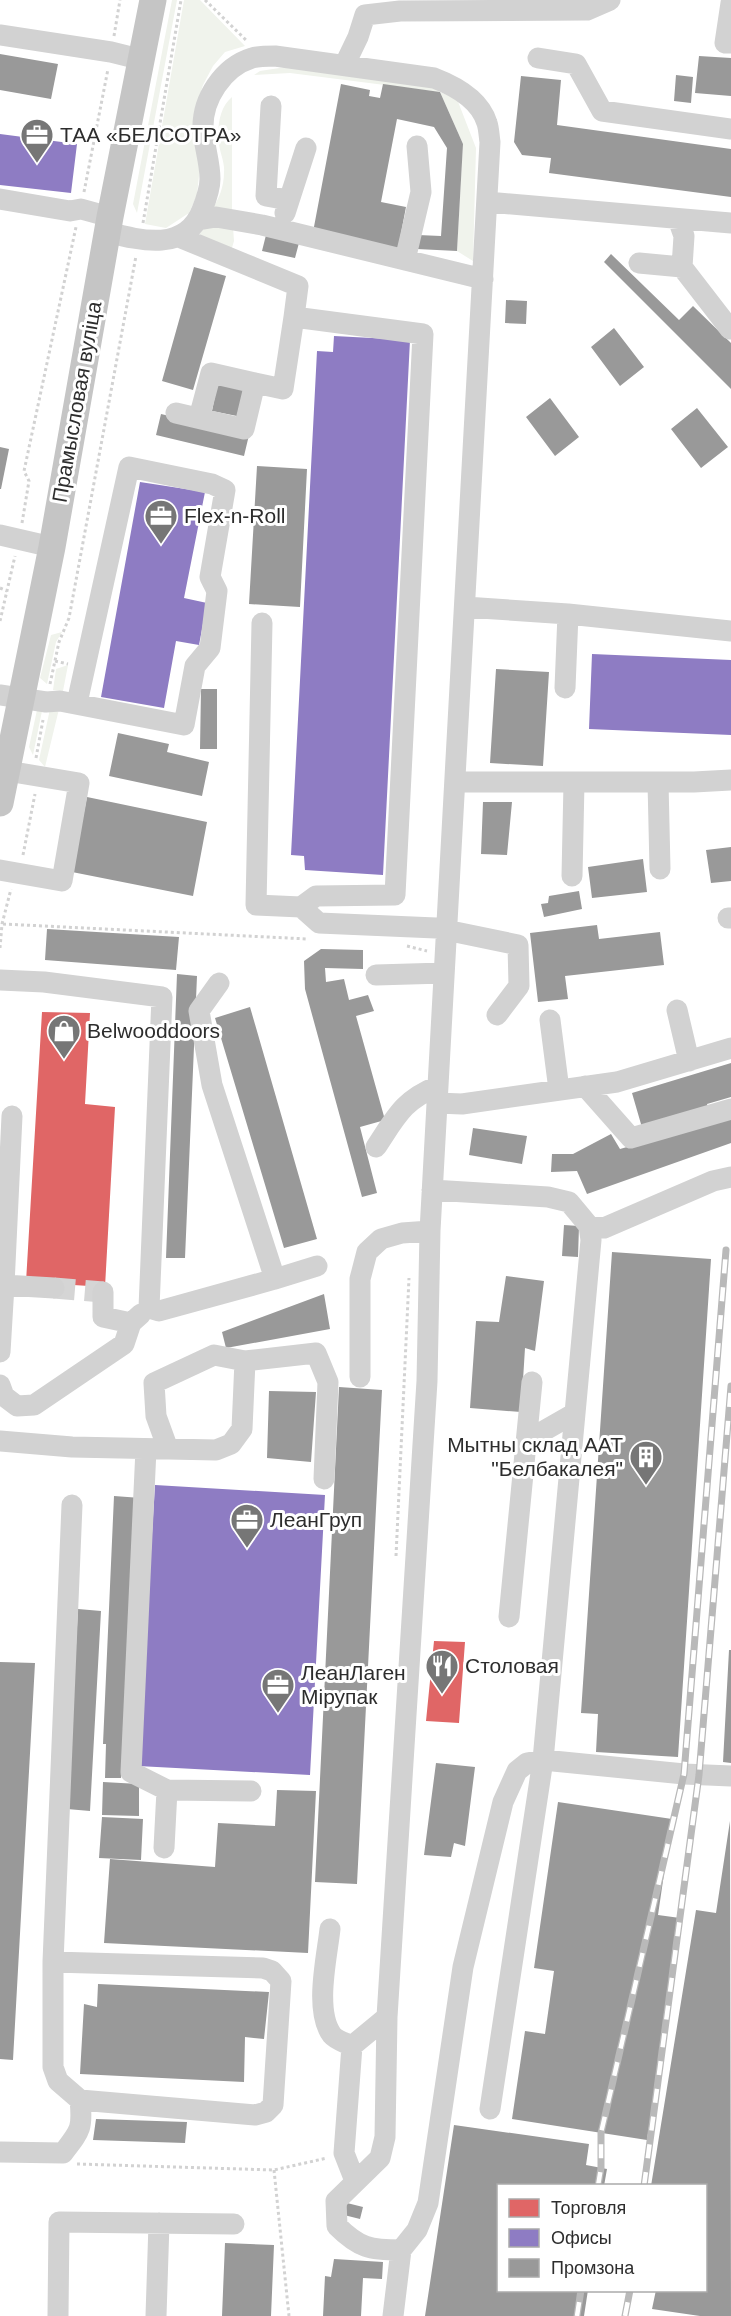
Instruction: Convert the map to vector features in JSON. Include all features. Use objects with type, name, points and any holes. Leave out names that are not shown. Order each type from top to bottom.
[{"type":"main road","name":"Прамысловая вуліца","points":[[0,803],[52,547],[108,225],[153,0]]},
{"type":"lane","points":[[345,64],[358,37],[365,15],[400,10],[587,10],[610,0]]},
{"type":"lane","points":[[731,3],[725,43],[731,43]]},
{"type":"lane","points":[[0,35],[111,52],[142,60]]},
{"type":"lane","points":[[179,237],[198,220],[207,198],[210,180],[203,128],[210,94],[220,79],[232,68],[252,58],[275,56],[434,78],[453,86],[479,109],[487,123],[490,142],[487,202],[430,1231],[428,1381],[387,2017],[385,2137],[380,2158],[336,2201],[337,2226],[351,2240],[375,2250],[400,2250]]},
{"type":"lane","points":[[538,58],[576,64],[602,111],[731,129]]},
{"type":"lane","points":[[271,106],[266,196],[288,200]]},
{"type":"lane","points":[[405,260],[422,192],[417,146]]},
{"type":"lane","points":[[281,229],[288,200],[306,148]]},
{"type":"lane","points":[[0,199],[70,212],[81,209],[140,241],[179,237],[298,286],[283,390],[211,373],[199,418]]},
{"type":"lane","points":[[487,202],[731,224]]},
{"type":"lane","points":[[198,220],[216,217],[281,229],[483,279]]},
{"type":"lane","points":[[678,219],[684,236],[682,267],[730,329]]},
{"type":"lane","points":[[639,263],[682,267]]},
{"type":"lane","points":[[262,623],[256,905],[301,907],[316,896],[395,895],[423,334],[294,317]]},
{"type":"lane","points":[[176,413],[244,429],[255,383]]},
{"type":"lane","points":[[22,698],[77,703],[184,724],[195,666],[210,648],[217,591],[210,577],[225,490],[212,484],[129,467],[77,703]]},
{"type":"lane","points":[[10,537],[52,547]]},
{"type":"lane","points":[[465,607],[568,614],[731,631]]},
{"type":"lane","points":[[564,688],[568,614]]},
{"type":"lane","points":[[7,771],[79,783],[62,881],[8,872]]},
{"type":"lane","points":[[455,782],[574,783],[731,780]]},
{"type":"lane","points":[[658,782],[660,869]]},
{"type":"lane","points":[[572,876],[574,783]]},
{"type":"lane","points":[[301,907],[319,923],[447,930],[518,945],[519,986],[497,1015]]},
{"type":"lane","points":[[376,975],[445,966]]},
{"type":"lane","points":[[0,980],[44,982],[162,997],[148,1308],[130,1323],[124,1344],[34,1405],[17,1406],[4,1396],[0,1385]]},
{"type":"lane","points":[[219,983],[199,1011],[212,1084],[275,1280]]},
{"type":"lane","points":[[677,1010],[688,1061]]},
{"type":"lane","points":[[550,1020],[559,1090]]},
{"type":"lane","points":[[376,1147],[399,1112],[417,1094],[438,1095],[462,1104],[617,1082],[731,1048]]},
{"type":"lane","points":[[585,1086],[631,1138],[731,1109]]},
{"type":"lane","points":[[0,1352],[12,1116]]},
{"type":"lane","points":[[589,1226],[604,1228],[713,1181],[731,1177]]},
{"type":"lane","points":[[432,1190],[548,1197],[569,1202],[589,1226],[591,1240],[543,1760],[490,2109]]},
{"type":"lane","points":[[360,1377],[360,1280],[367,1252],[381,1239],[402,1233],[430,1231]]},
{"type":"lane","points":[[148,1308],[159,1311],[275,1280],[317,1266]]},
{"type":"lane","points":[[4,1285],[54,1288]]},
{"type":"lane","points":[[103,1292],[103,1317],[130,1323]]},
{"type":"lane","points":[[168,1449],[156,1416],[154,1383],[214,1355],[245,1361],[316,1353],[328,1382],[324,1479]]},
{"type":"lane","points":[[0,1441],[72,1447],[216,1450],[231,1444],[242,1429],[245,1361]]},
{"type":"lane","points":[[509,1617],[532,1382]]},
{"type":"lane","points":[[526,1441],[575,1413]]},
{"type":"lane","points":[[146,1449],[131,1772],[167,1790],[251,1791]]},
{"type":"lane","points":[[53,1962],[263,1968],[272,1971],[281,1981],[273,2105],[266,2112],[255,2115],[80,2100],[58,2081],[53,2067],[53,1962],[72,1505]]},
{"type":"lane","points":[[393,2316],[400,2250],[417,2230],[428,2203],[463,1967],[503,1802],[517,1771],[526,1763],[543,1760],[684,1774],[731,1776]]},
{"type":"lane","points":[[164,1848],[167,1790]]},
{"type":"lane","points":[[330,1929],[322,2005],[333,2036],[352,2046]]},
{"type":"lane","points":[[354,2181],[344,2153],[352,2046],[387,2017]]},
{"type":"lane","points":[[0,2152],[63,2153],[83,2122],[80,2100]]},
{"type":"lane","points":[[58,2316],[59,2222],[234,2224]]},
{"type":"lane","points":[[156,2316],[159,2223]]},
{"type":"path","points":[[0,621],[7,591],[10,537],[29,481],[24,471],[65,272],[81,209],[120,0]]},
{"type":"path","points":[[0,948],[8,872],[26,848],[35,797],[22,698],[59,642],[69,618],[140,241],[181,0]]},
{"type":"path","points":[[205,0],[249,44],[275,56]]},
{"type":"path","points":[[0,588],[7,591]]},
{"type":"path","points":[[2,924],[315,939]]},
{"type":"path","points":[[405,946],[432,952],[445,966]]},
{"type":"path","points":[[72,2164],[274,2170],[344,2153]]},
{"type":"path","points":[[274,2170],[289,2316]]},
{"type":"shaded area","points":[[172,0],[177,0],[137,213],[133,204]]},
{"type":"shaded area","points":[[184,0],[200,0],[245,46],[225,52],[213,66],[203,85],[197,104],[200,166],[197,195],[189,213],[166,228],[145,224]]},
{"type":"shaded area","points":[[286,67],[438,85],[440,92],[290,73],[254,75],[260,71]]},
{"type":"shaded area","points":[[440,92],[457,99],[476,148],[473,261],[457,251],[463,144]]},
{"type":"shaded area","points":[[232,97],[232,212],[211,211],[220,193],[224,177],[224,165],[218,138],[220,118],[224,107]]},
{"type":"shaded area","points":[[204,227],[233,227],[234,241],[231,251],[198,237]]},
{"type":"shaded area","points":[[62,632],[56,642],[47,684],[40,678],[51,635]]},
{"type":"shaded area","points":[[68,665],[63,691],[53,690],[56,669]]},
{"type":"shaded area","points":[[43,706],[33,755],[29,747],[37,710]]},
{"type":"shaded area","points":[[50,709],[59,709],[45,767],[39,760]]},
{"type":"building: Торговля","points":[[42,1012],[90,1013],[85,1104],[115,1107],[105,1287],[26,1282]]},
{"type":"building: Торговля","points":[[434,1641],[465,1642],[459,1723],[426,1721]]},
{"type":"building: Офисы","name":"ТАА «БЕЛСОТРА»","points":[[0,134],[77,144],[71,193],[0,185]]},
{"type":"building: Офисы","points":[[334,336],[410,340],[383,875],[305,870],[304,856],[291,855],[317,351],[333,352]]},
{"type":"building: Офисы","name":"Flex-n-Roll","points":[[140,482],[205,492],[184,598],[207,603],[199,645],[176,641],[164,708],[101,697]]},
{"type":"building: Офисы","points":[[592,654],[731,660],[731,735],[589,729]]},
{"type":"building: Офисы","points":[[155,1485],[325,1495],[310,1775],[138,1766]]},
{"type":"building: Промзона","points":[[0,54],[58,64],[51,99],[0,90]]},
{"type":"building: Промзона","points":[[699,56],[731,58],[731,96],[695,93]]},
{"type":"building: Промзона","points":[[676,75],[693,77],[691,103],[674,101]]},
{"type":"building: Промзона","points":[[521,76],[561,80],[557,125],[731,149],[731,197],[549,173],[551,158],[522,155],[514,142]]},
{"type":"building: Промзона","points":[[341,84],[370,90],[369,96],[380,98],[383,84],[440,92],[463,144],[457,251],[417,249],[418,235],[441,236],[447,148],[434,127],[397,119],[381,202],[406,207],[398,249],[313,232]]},
{"type":"building: Промзона","points":[[267,231],[300,239],[295,258],[262,251]]},
{"type":"building: Промзона","points":[[611,254],[679,320],[693,306],[731,343],[731,389],[604,262]]},
{"type":"building: Промзона","points":[[194,267],[226,276],[193,390],[162,381]]},
{"type":"building: Промзона","points":[[506,300],[527,301],[526,324],[505,323]]},
{"type":"building: Промзона","points":[[614,328],[644,367],[620,386],[591,347]]},
{"type":"building: Промзона","points":[[218,381],[244,387],[237,416],[212,411]]},
{"type":"building: Промзона","points":[[550,398],[579,437],[555,456],[526,417]]},
{"type":"building: Промзона","points":[[697,408],[728,447],[701,468],[671,429]]},
{"type":"building: Промзона","points":[[161,414],[249,435],[244,456],[156,435]]},
{"type":"building: Промзона","points":[[0,447],[9,449],[1,489],[0,489]]},
{"type":"building: Промзона","points":[[257,466],[307,469],[300,607],[249,604]]},
{"type":"building: Промзона","points":[[496,669],[549,672],[543,766],[490,763]]},
{"type":"building: Промзона","points":[[201,689],[217,689],[217,749],[200,749]]},
{"type":"building: Промзона","points":[[118,733],[169,744],[167,752],[209,762],[202,796],[109,776]]},
{"type":"building: Промзона","points":[[87,797],[207,822],[193,896],[72,872]]},
{"type":"building: Промзона","points":[[483,802],[512,802],[507,855],[481,854]]},
{"type":"building: Промзона","points":[[731,847],[731,881],[711,883],[706,850]]},
{"type":"building: Промзона","points":[[643,859],[647,892],[592,898],[588,867]]},
{"type":"building: Промзона","points":[[579,891],[582,909],[544,917],[541,904],[548,903],[549,896]]},
{"type":"building: Промзона","points":[[597,925],[599,939],[660,932],[664,965],[565,976],[568,999],[538,1002],[530,933]]},
{"type":"building: Промзона","points":[[47,929],[179,937],[176,970],[45,960]]},
{"type":"building: Промзона","points":[[321,949],[363,950],[363,969],[325,968],[326,982],[344,979],[349,1000],[368,995],[374,1011],[356,1016],[385,1120],[360,1127],[377,1193],[362,1197],[305,989],[304,961]]},
{"type":"building: Промзона","points":[[177,974],[197,976],[185,1258],[166,1258]]},
{"type":"building: Промзона","points":[[250,1007],[317,1239],[284,1248],[215,1018]]},
{"type":"building: Промзона","points":[[731,1063],[731,1097],[707,1104],[709,1111],[643,1131],[632,1093]]},
{"type":"building: Промзона","points":[[724,1119],[731,1119],[731,1143],[587,1194],[577,1171],[551,1172],[552,1154],[573,1154],[611,1134],[620,1149]]},
{"type":"building: Промзона","points":[[473,1128],[527,1136],[522,1164],[469,1155]]},
{"type":"building: Промзона","points":[[564,1225],[579,1226],[578,1257],[562,1256]]},
{"type":"building: Промзона","name":"Мытны склад ААТ \"Белбакалея\"","points":[[612,1252],[711,1259],[678,1757],[596,1752],[598,1714],[581,1713]]},
{"type":"building: Промзона","points":[[506,1276],[544,1281],[535,1351],[525,1348],[521,1412],[470,1408],[476,1321],[499,1322]]},
{"type":"building: Промзона","points":[[324,1294],[330,1329],[226,1348],[222,1332]]},
{"type":"building: Промзона","points":[[339,1387],[382,1390],[357,1884],[315,1882]]},
{"type":"building: Промзона","points":[[269,1391],[316,1392],[311,1462],[267,1458]]},
{"type":"building: Промзона","points":[[114,1496],[141,1498],[121,1778],[105,1778],[106,1744],[103,1744]]},
{"type":"building: Промзона","points":[[78,1609],[101,1611],[90,1811],[67,1809]]},
{"type":"building: Промзона","points":[[729,1650],[731,1650],[731,1763],[723,1762]]},
{"type":"building: Промзона","points":[[0,1662],[35,1663],[13,2060],[0,2059]]},
{"type":"building: Промзона","points":[[436,1763],[475,1767],[465,1846],[454,1843],[451,1857],[424,1855]]},
{"type":"building: Промзона","points":[[103,1782],[139,1784],[139,1816],[102,1815]]},
{"type":"building: Промзона","points":[[277,1790],[316,1791],[308,1953],[104,1943],[110,1859],[215,1867],[218,1823],[275,1826]]},
{"type":"building: Промзона","points":[[558,1802],[672,1819],[658,1915],[680,1918],[647,2140],[512,2119],[525,2031],[545,2034],[554,1971],[534,1968]]},
{"type":"building: Промзона","points":[[102,1817],[143,1819],[141,1860],[99,1858]]},
{"type":"building: Промзона","points":[[730,1821],[731,2316],[700,2316],[652,2309],[656,2292],[707,2292],[707,2184],[651,2184],[696,1910],[716,1913]]},
{"type":"building: Промзона","points":[[98,1984],[269,1992],[264,2039],[245,2037],[244,2082],[80,2074],[84,2004],[97,2007]]},
{"type":"building: Промзона","points":[[96,2119],[187,2122],[185,2143],[93,2140]]},
{"type":"building: Промзона","points":[[454,2125],[589,2144],[586,2165],[607,2169],[604,2184],[497,2184],[497,2292],[588,2292],[584,2316],[425,2316]]},
{"type":"building: Промзона","points":[[347,2203],[363,2207],[360,2219],[344,2215]]},
{"type":"building: Промзона","points":[[225,2243],[274,2245],[271,2316],[222,2316]]},
{"type":"building: Промзона","points":[[334,2259],[383,2262],[382,2279],[363,2278],[361,2316],[323,2316],[325,2276],[331,2277]]},
{"type":"tunnel","points":[[54,1288],[103,1292]]},
{"type":"railway","points":[[598,2184],[601,2168],[601,2133],[684,1774],[726,1250]]},
{"type":"railway","points":[[644,2184],[699,1775],[731,1386]]},
{"type":"railway","points":[[577,2316],[581,2292]]},
{"type":"railway","points":[[625,2316],[630,2292]]},
{"type":"place","name":"ТАА «БЕЛСОТРА»","points":[[37,164]]},
{"type":"place","name":"Flex-n-Roll","points":[[161,545]]},
{"type":"place","name":"Belwooddoors","points":[[64,1060]]},
{"type":"place","name":"Мытны склад ААТ \"Белбакалея\"","points":[[646,1486]]},
{"type":"place","name":"ЛеанГруп","points":[[247,1549]]},
{"type":"place","name":"Столовая","points":[[442,1695]]},
{"type":"place","name":"ЛеанЛаген Мірупак","points":[[278,1714]]}]
